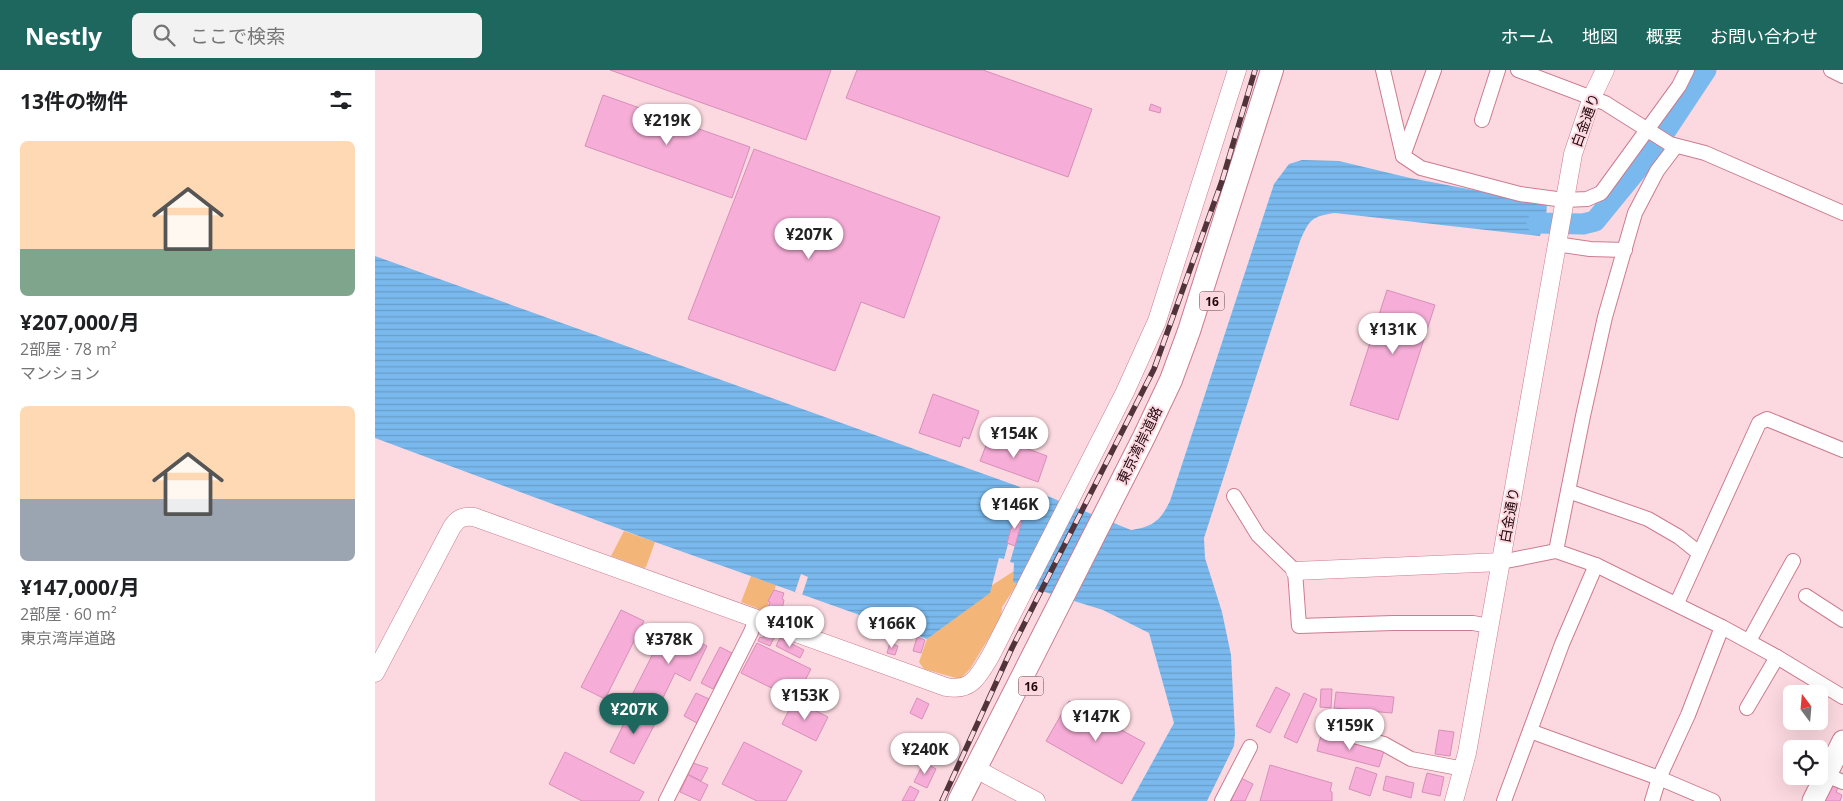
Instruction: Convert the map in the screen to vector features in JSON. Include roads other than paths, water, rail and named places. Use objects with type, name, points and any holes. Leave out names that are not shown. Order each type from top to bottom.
[{"type":"highway","name":"東京湾岸道路","points":[[1109,519],[1171,380],[1189,331],[1272,70]]},
{"type":"highway","name":"東京湾岸道路","points":[[973,801],[982,771],[1109,519],[1176,398],[1210,310],[1286,70]]},
{"type":"highway","name":"東京湾岸道路","points":[[959,801],[982,771]]},
{"type":"main road","points":[[1813,801],[1834,779],[1843,740]]},
{"type":"street","points":[[375,673],[452,526],[461,517],[467,516],[946,687],[960,688],[971,683],[991,655],[1125,392],[1157,321],[1237,70]]},
{"type":"street","points":[[1383,70],[1403,156],[1421,168],[1520,194],[1564,200],[1587,199],[1601,193],[1650,132],[1687,70]]},
{"type":"street","points":[[1403,156],[1435,70]]},
{"type":"street","points":[[1481,120],[1498,70]]},
{"type":"street","points":[[1518,70],[1591,97],[1673,145],[1705,153],[1843,213]]},
{"type":"street","name":"白金通り","points":[[1454,801],[1464,769],[1573,154],[1591,97],[1605,70]]},
{"type":"street","points":[[1831,70],[1843,76]]},
{"type":"street","points":[[1556,551],[1605,317],[1635,213],[1673,145]]},
{"type":"street","points":[[1557,236],[1590,249],[1625,250]]},
{"type":"street","points":[[1677,603],[1759,422],[1767,418],[1843,450]]},
{"type":"street","points":[[1568,491],[1648,519],[1699,553]]},
{"type":"street","points":[[1234,496],[1258,535],[1295,571],[1299,626],[1403,623],[1473,623],[1489,626]]},
{"type":"street","points":[[1295,571],[1501,562],[1556,551],[1596,565],[1677,603],[1749,641],[1843,697]]},
{"type":"street","points":[[1749,641],[1793,561]]},
{"type":"street","points":[[1504,801],[1562,644],[1596,565]]},
{"type":"street","points":[[1806,596],[1843,620]]},
{"type":"street","points":[[666,801],[756,619]]},
{"type":"street","points":[[1652,801],[1659,778],[1688,714],[1722,627]]},
{"type":"street","points":[[1747,708],[1777,657]]},
{"type":"street","points":[[1326,726],[1339,728],[1354,736],[1384,744],[1411,759],[1464,769]]},
{"type":"street","points":[[1530,731],[1659,778],[1713,801]]},
{"type":"street","points":[[1222,801],[1250,747]]},
{"type":"street","points":[[982,771],[1036,801]]},
{"type":"water","points":[[1302,160],[1339,161],[1410,178],[1547,204],[1546,218],[1540,236],[1335,213],[1312,220],[1306,228],[1300,241],[1204,538],[1205,558],[1222,612],[1231,655],[1235,734],[1234,746],[1207,801],[1131,801],[1174,723],[1149,633],[1103,610],[1013,582],[1014,563],[1010,562],[1015,545],[1008,544],[1004,559],[999,558],[990,593],[927,639],[655,542],[375,438],[375,256],[1020,487],[1017,499],[1020,500],[1017,515],[1023,517],[1027,503],[1030,504],[1035,491],[1131,530],[1145,527],[1160,518],[1170,501],[1274,184],[1289,164]]},
{"type":"waterway","points":[[1537,223],[1583,224],[1595,221],[1653,150],[1706,70]]},
{"type":"railway","points":[[942,801],[1012,648],[1154,369],[1222,181],[1255,70]]}]
